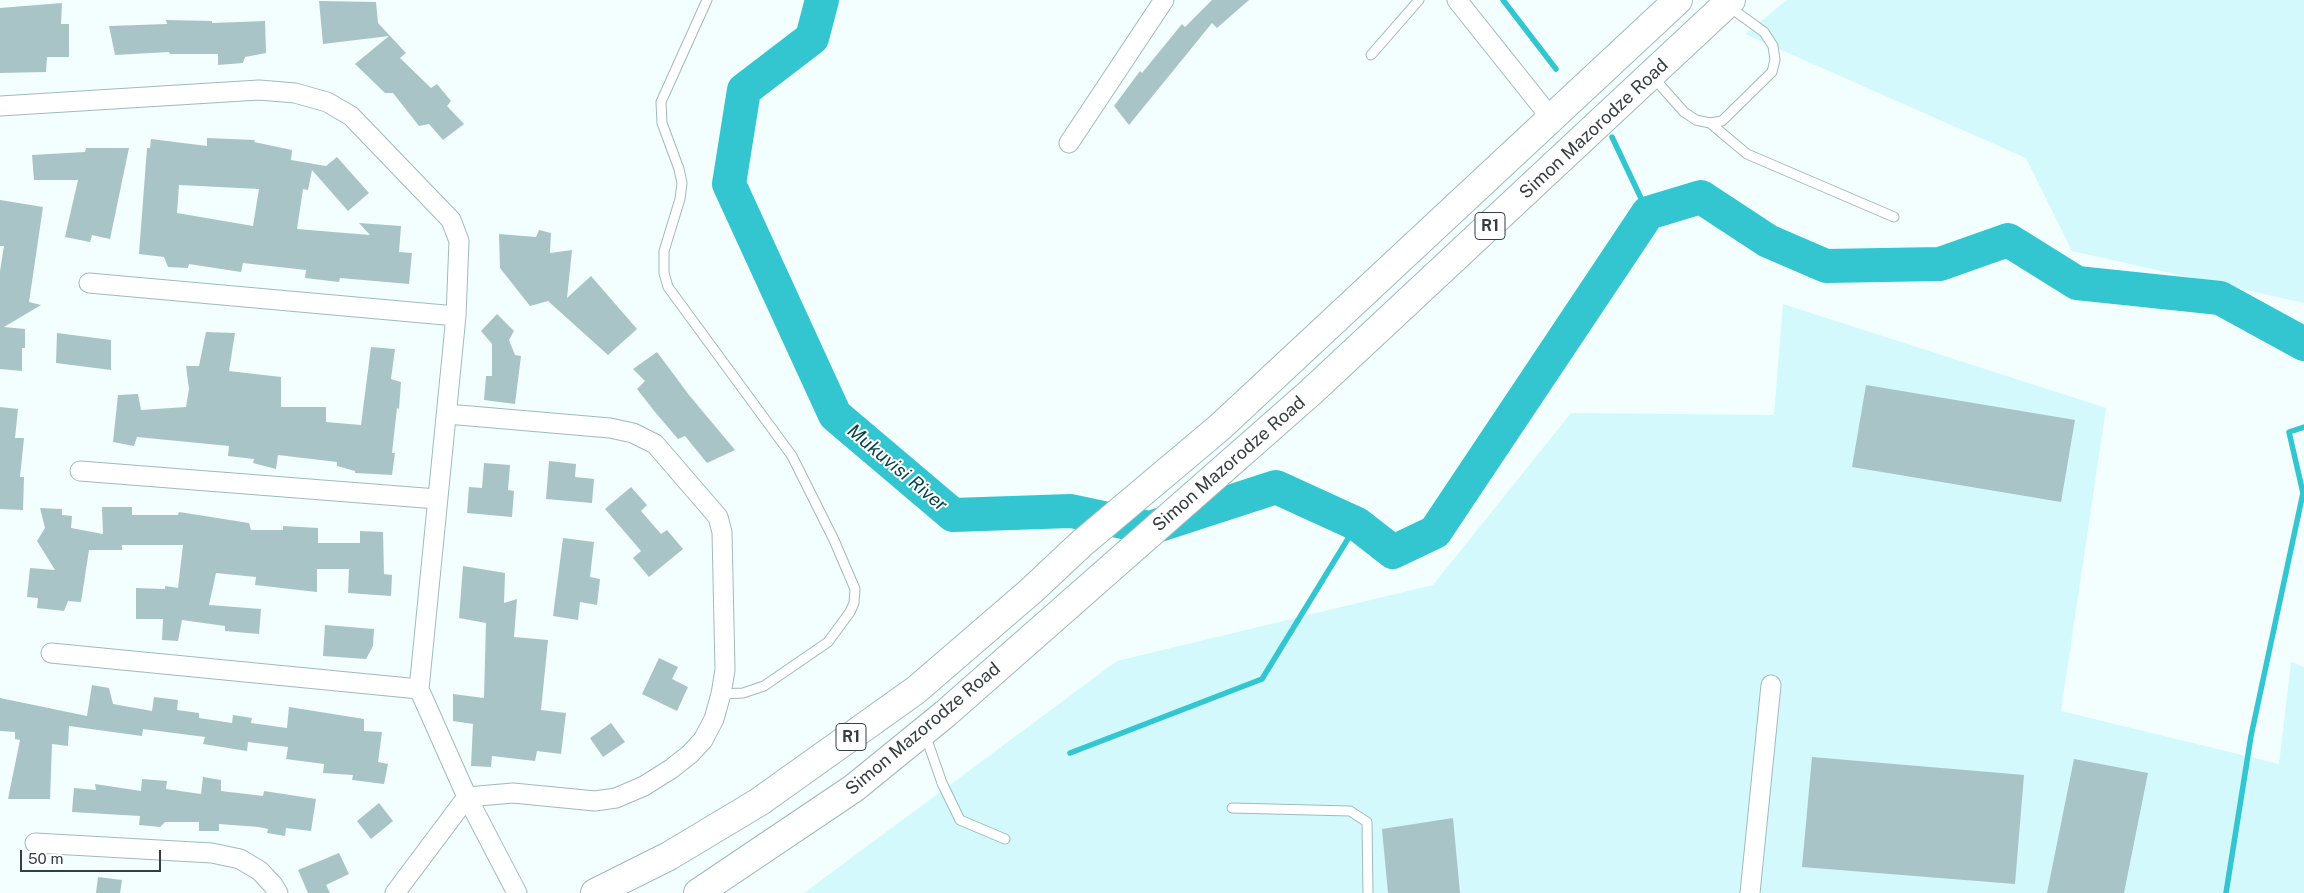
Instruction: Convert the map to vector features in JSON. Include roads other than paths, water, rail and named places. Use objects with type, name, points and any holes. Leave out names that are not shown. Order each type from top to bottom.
[{"type":"highway","name":"Simon Mazorodze Road","points":[[595,893],[677,851],[759,802],[916,690],[1032,590],[1080,544],[1220,427],[1678,0]]},
{"type":"highway","name":"Simon Mazorodze Road","points":[[698,893],[854,788],[924,731],[1318,386],[1652,76],[1728,2]]},
{"type":"street","points":[[1068,143],[1164,0]]},
{"type":"street","points":[[1457,0],[1551,118]]},
{"type":"street","points":[[0,106],[259,90],[295,93],[327,102],[352,116],[451,220],[460,241],[456,316],[419,689],[467,797],[517,893]]},
{"type":"street","points":[[89,283],[456,316]]},
{"type":"street","points":[[395,893],[467,797],[514,793],[596,801],[616,798],[644,786],[690,754],[703,740],[714,719],[725,670],[722,532],[718,516],[708,502],[655,444],[633,433],[610,428],[447,414]]},
{"type":"street","points":[[80,471],[437,499]]},
{"type":"street","points":[[51,653],[419,689]]},
{"type":"street","points":[[1750,893],[1771,685]]},
{"type":"street","points":[[35,843],[212,853],[240,859],[260,871],[273,884],[278,893]]},
{"type":"lane","points":[[707,0],[661,102],[662,122],[680,169],[682,183],[680,199],[664,251],[664,273],[668,287],[792,456],[834,540],[855,589],[854,603],[850,612],[828,642],[764,686],[743,693],[721,694]]},
{"type":"lane","points":[[1371,55],[1419,0]]},
{"type":"lane","points":[[1652,76],[1684,112],[1696,120],[1710,123],[1722,121],[1772,72],[1775,60],[1774,46],[1764,32],[1728,2]]},
{"type":"lane","points":[[1710,123],[1747,154],[1894,217]]},
{"type":"lane","points":[[924,731],[942,783],[960,820],[1005,839]]},
{"type":"lane","points":[[1232,808],[1350,811],[1367,822],[1368,893]]},
{"type":"waterway","name":"Mukuvisi River","points":[[822,0],[812,38],[744,90],[729,184],[835,415],[953,515],[1071,511],[1150,528],[1276,487],[1357,524],[1393,552],[1435,532],[1648,213],[1701,197],[1768,241],[1826,266],[1940,264],[2008,240],[2077,283],[2220,298],[2304,344]]},
{"type":"waterway","points":[[1503,0],[1556,69]]},
{"type":"waterway","points":[[1612,137],[1648,213]]},
{"type":"waterway","points":[[2226,893],[2251,736],[2303,493],[2289,432],[2304,427]]},
{"type":"waterway","points":[[1070,753],[1262,679],[1357,524]]}]
